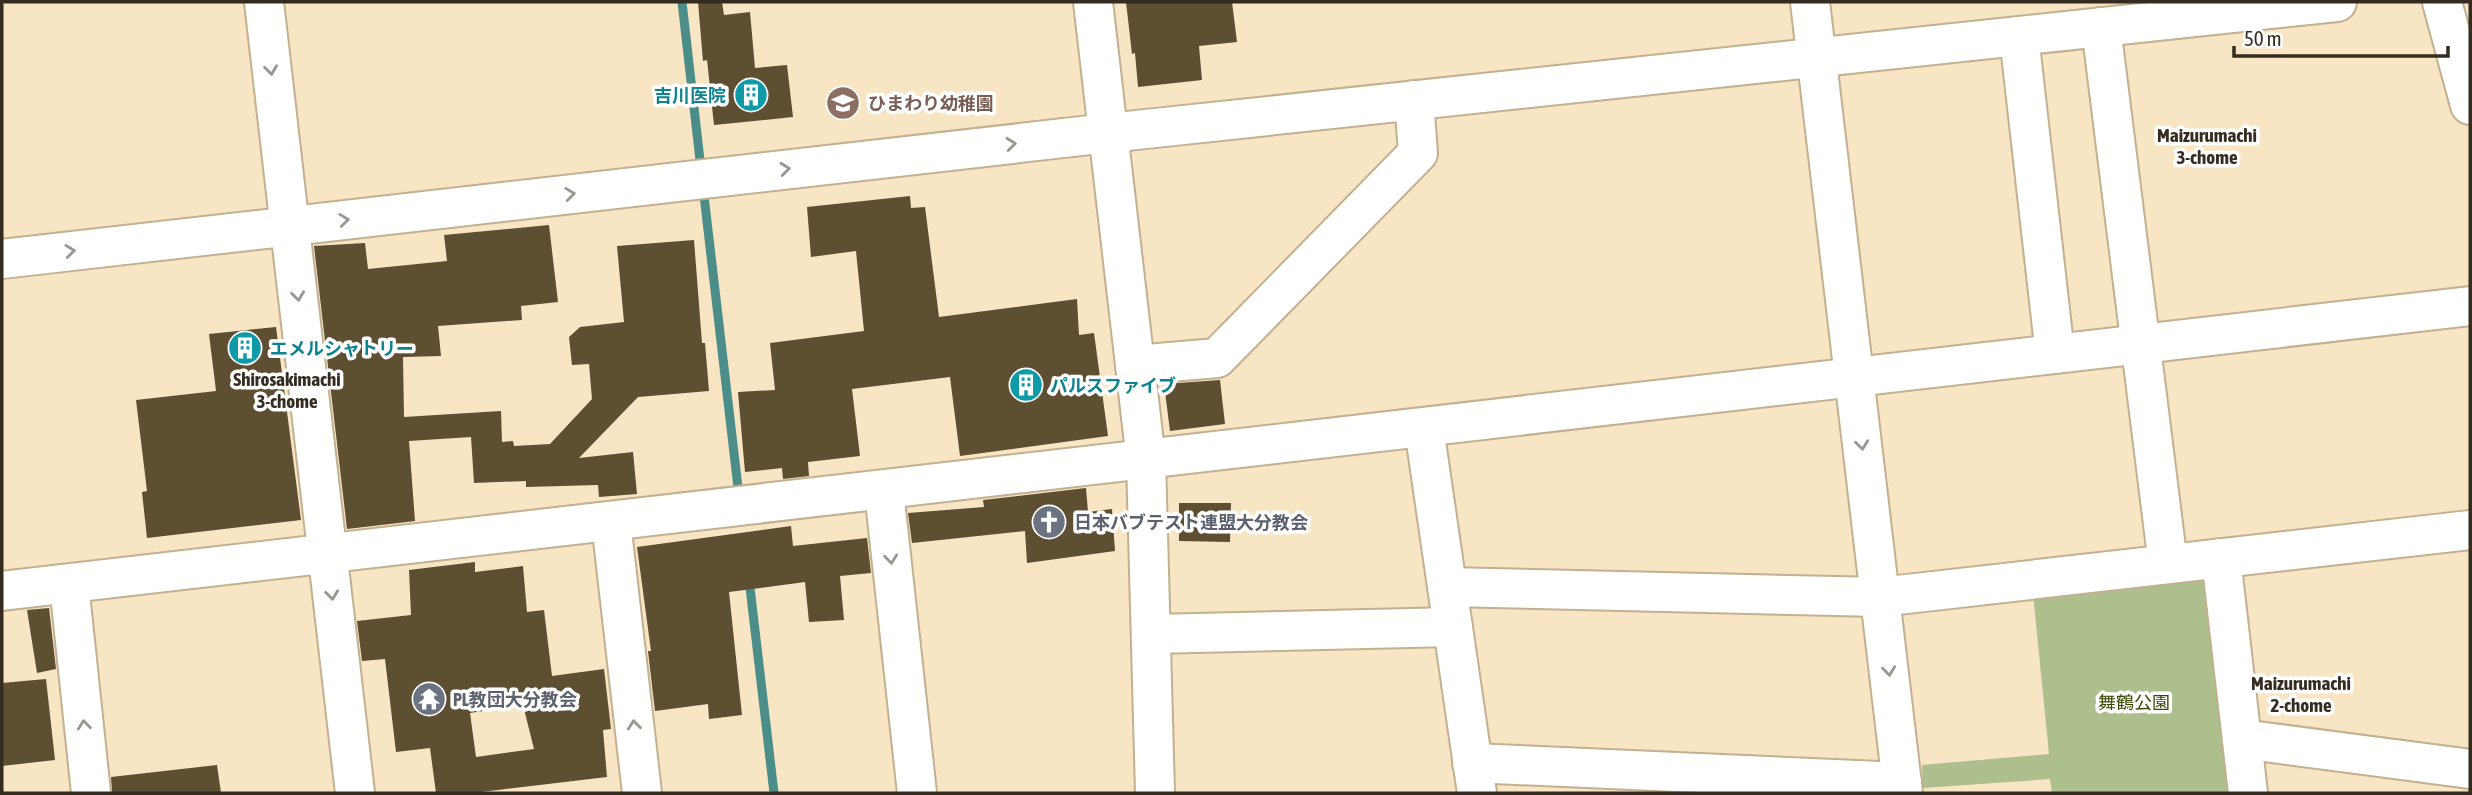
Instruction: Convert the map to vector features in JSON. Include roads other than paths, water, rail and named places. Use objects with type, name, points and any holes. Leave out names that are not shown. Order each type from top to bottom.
[{"type":"street","points":[[264,2],[355,793]]},
{"type":"street","points":[[1093,2],[1146,460],[1155,793]]},
{"type":"street","points":[[1424,428],[1474,778],[1903,788],[1810,2]]},
{"type":"street","points":[[2,259],[1108,132],[2337,2]]},
{"type":"street","points":[[2442,2],[2470,105]]},
{"type":"street","points":[[2101,27],[2168,564]]},
{"type":"street","points":[[2019,36],[2055,354]]},
{"type":"street","points":[[1135,365],[1217,358],[1418,153],[1414,100]]},
{"type":"street","points":[[2,591],[2470,306]]},
{"type":"street","points":[[884,491],[917,793]]},
{"type":"street","points":[[611,522],[642,793]]},
{"type":"street","points":[[1447,587],[1880,597],[2470,530]]},
{"type":"street","points":[[2221,558],[2248,793]]},
{"type":"street","points":[[69,584],[91,793]]},
{"type":"street","points":[[1152,634],[1453,627]]},
{"type":"street","points":[[2242,739],[2470,769]]},
{"type":"waterway","points":[[682,2],[701,169]]},
{"type":"waterway","points":[[703,187],[739,496]]},
{"type":"waterway","points":[[749,579],[774,793]]},
{"type":"place","name":"吉川医院","points":[[751,95]]},
{"type":"place","name":"ひまわり幼稚園","points":[[843,103]]},
{"type":"place","name":"エメルシャトリー","points":[[245,348]]},
{"type":"place","name":"パルスファイブ","points":[[1026,385]]},
{"type":"place","name":"日本バブテスト連盟大分教会","points":[[1049,522]]},
{"type":"place","name":"PL教団大分教会","points":[[429,699]]},
{"type":"district","name":"Maizurumachi 3-chome","points":[[2207,146]]},
{"type":"district","name":"Shirosakimachi 3-chome","points":[[287,390]]},
{"type":"district","name":"Maizurumachi 2-chome","points":[[2301,694]]},
{"type":"park label","name":"舞鶴公園","points":[[2134,702]]}]
